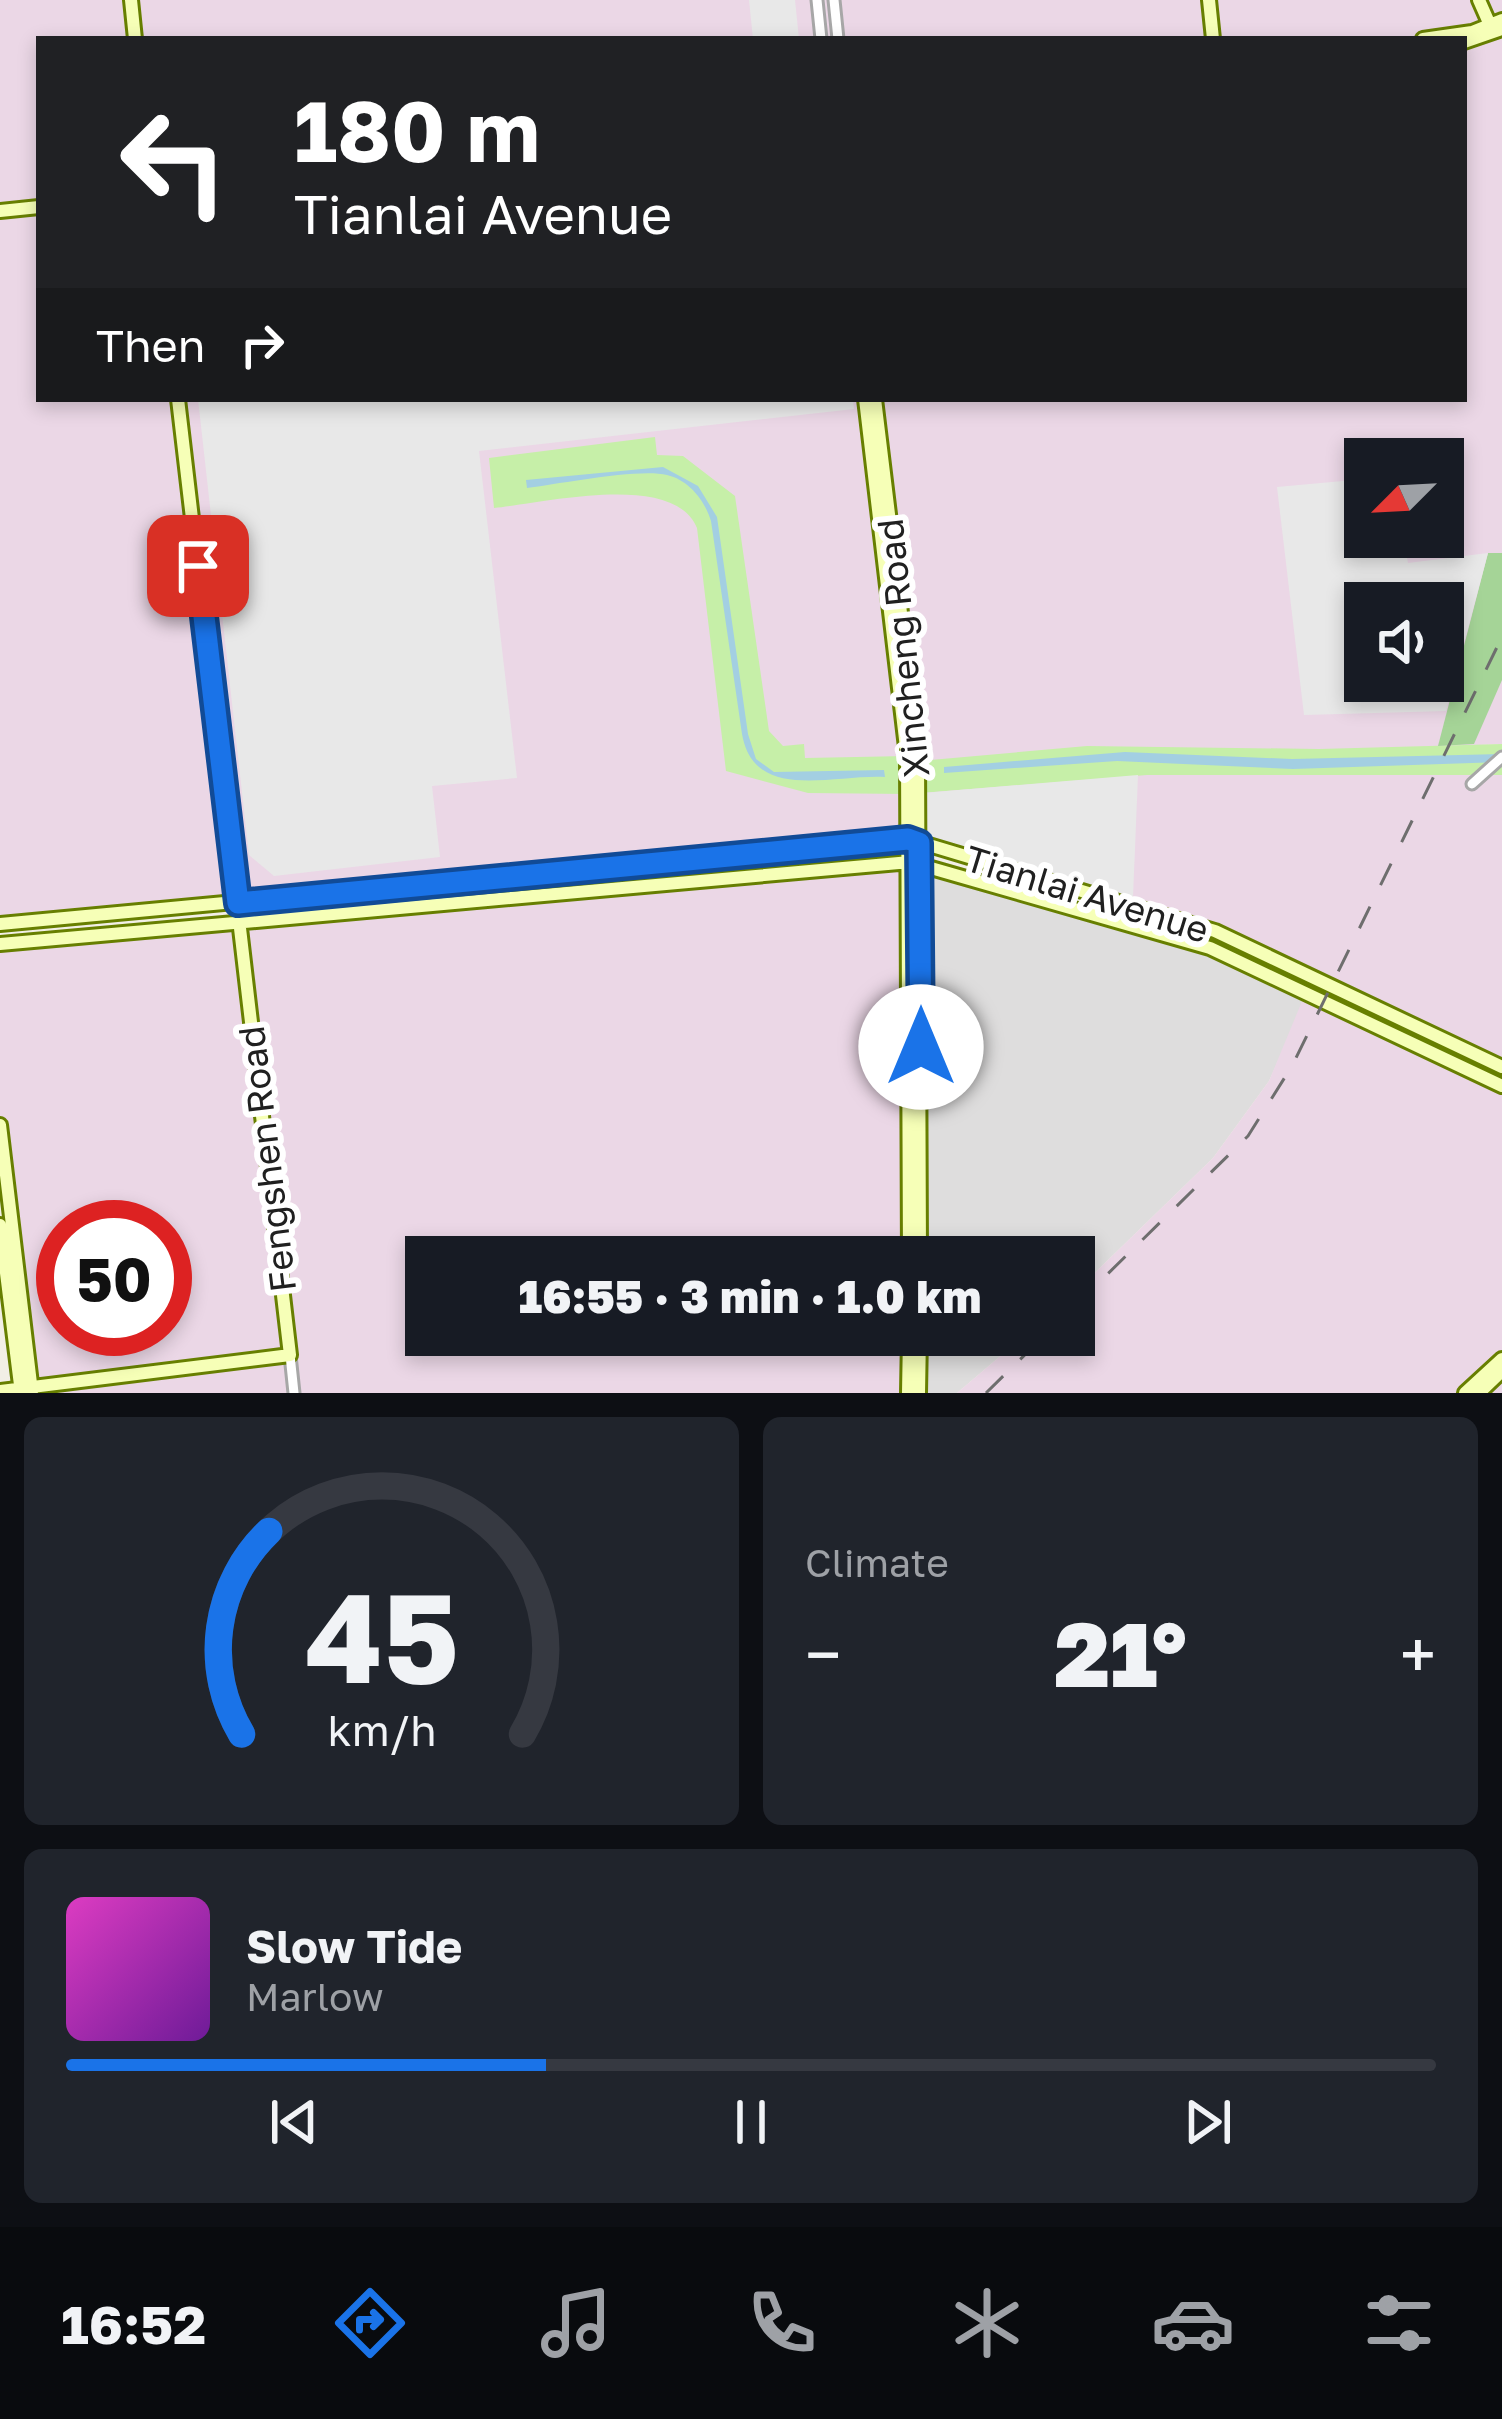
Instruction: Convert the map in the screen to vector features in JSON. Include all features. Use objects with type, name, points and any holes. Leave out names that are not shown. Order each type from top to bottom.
[{"type":"main road","points":[[131,0],[135,36]]},
{"type":"main road","points":[[1208,0],[1213,36]]},
{"type":"main road","points":[[1479,0],[1498,24]]},
{"type":"main road","points":[[1438,36],[1498,24]]},
{"type":"main road","points":[[1467,40],[1498,24]]},
{"type":"main road","points":[[0,215],[36,211]]},
{"type":"main road","name":"Fengshen Road","points":[[178,402],[290,1355]]},
{"type":"main road","name":"Xincheng Road","points":[[865,402],[914,841],[920,1236]]},
{"type":"main road","name":"Xincheng Road","points":[[875,402],[918,753],[914,841]]},
{"type":"main road","name":"Tianlai Avenue","points":[[0,925],[914,841],[1215,931],[1502,1066]]},
{"type":"main road","name":"Tianlai Avenue","points":[[0,944],[915,864],[1210,948],[1502,1086]]},
{"type":"main road","name":"Xincheng Road","points":[[909,1236],[915,864]]},
{"type":"main road","points":[[0,1125],[26,1390]]},
{"type":"main road","points":[[0,1225],[26,1390]]},
{"type":"main road","points":[[0,1391],[290,1355]]},
{"type":"main road","points":[[908,1393],[909,1356]]},
{"type":"main road","points":[[920,1356],[920,1393]]},
{"type":"main road","points":[[1465,1393],[1502,1359]]},
{"type":"main road","points":[[1479,1393],[1502,1371]]},
{"type":"street","points":[[817,0],[821,36]]},
{"type":"street","points":[[834,0],[838,36]]},
{"type":"street","points":[[1472,784],[1502,757]]},
{"type":"street","name":"Fengshen Road","points":[[290,1355],[294,1393]]},
{"type":"shaded area","points":[[0,0],[1502,0],[1502,744],[1411,748],[1400,775],[1482,774],[1502,757],[1502,1393],[957,1393],[1000,1356],[1095,1356],[1095,1273],[1213,1158],[1269,1081],[1312,977],[1215,931],[908,839],[0,925]]},
{"type":"shaded area","points":[[749,0],[795,0],[799,36],[753,36]]},
{"type":"shaded area","points":[[198,402],[853,402],[854,409],[479,451],[517,778],[432,786],[440,857],[274,876],[249,855]]},
{"type":"shaded area","points":[[1344,481],[1344,558],[1407,558],[1408,563],[1488,553],[1464,643],[1464,582],[1344,582],[1344,702],[1448,702],[1446,711],[1304,715],[1277,487]]},
{"type":"shaded area","points":[[1138,775],[1133,897],[925,837],[923,793]]},
{"type":"shaded area","points":[[910,862],[1210,948],[1308,994],[1269,1081],[1213,1158],[1095,1273],[1095,1236],[909,1236]]},
{"type":"shaded area","points":[[910,862],[909,1236],[405,1236],[405,1356],[909,1356],[908,1393],[32,1393],[0,1125],[0,944]]},
{"type":"shaded area","points":[[909,1356],[1000,1356],[957,1393],[908,1393]]},
{"type":"green space","points":[[655,437],[657,455],[683,456],[735,496],[769,731],[783,746],[804,744],[805,758],[907,756],[908,762],[1087,746],[1319,749],[1502,744],[1502,775],[1147,775],[908,794],[808,793],[726,771],[697,528],[684,511],[663,500],[636,495],[494,508],[489,458]]},
{"type":"green space","points":[[1488,553],[1502,553],[1502,680],[1474,744],[1438,746],[1449,702],[1464,702],[1464,646]]},
{"type":"water","points":[[663,467],[698,486],[717,517],[748,734],[756,759],[774,772],[884,770],[885,777],[798,780],[762,769],[749,756],[711,521],[689,486],[654,473],[527,488],[526,480]]},
{"type":"water","points":[[1125,752],[1292,759],[1502,754],[1502,762],[1293,769],[1117,761],[944,773],[944,767]]},
{"type":"railway","points":[[1095,1286],[1248,1136],[1292,1066],[1502,637]]},
{"type":"railway","points":[[986,1393],[1024,1356]]},
{"type":"route","points":[[198,566],[238,903],[908,839],[919,843],[921,1047]]}]
